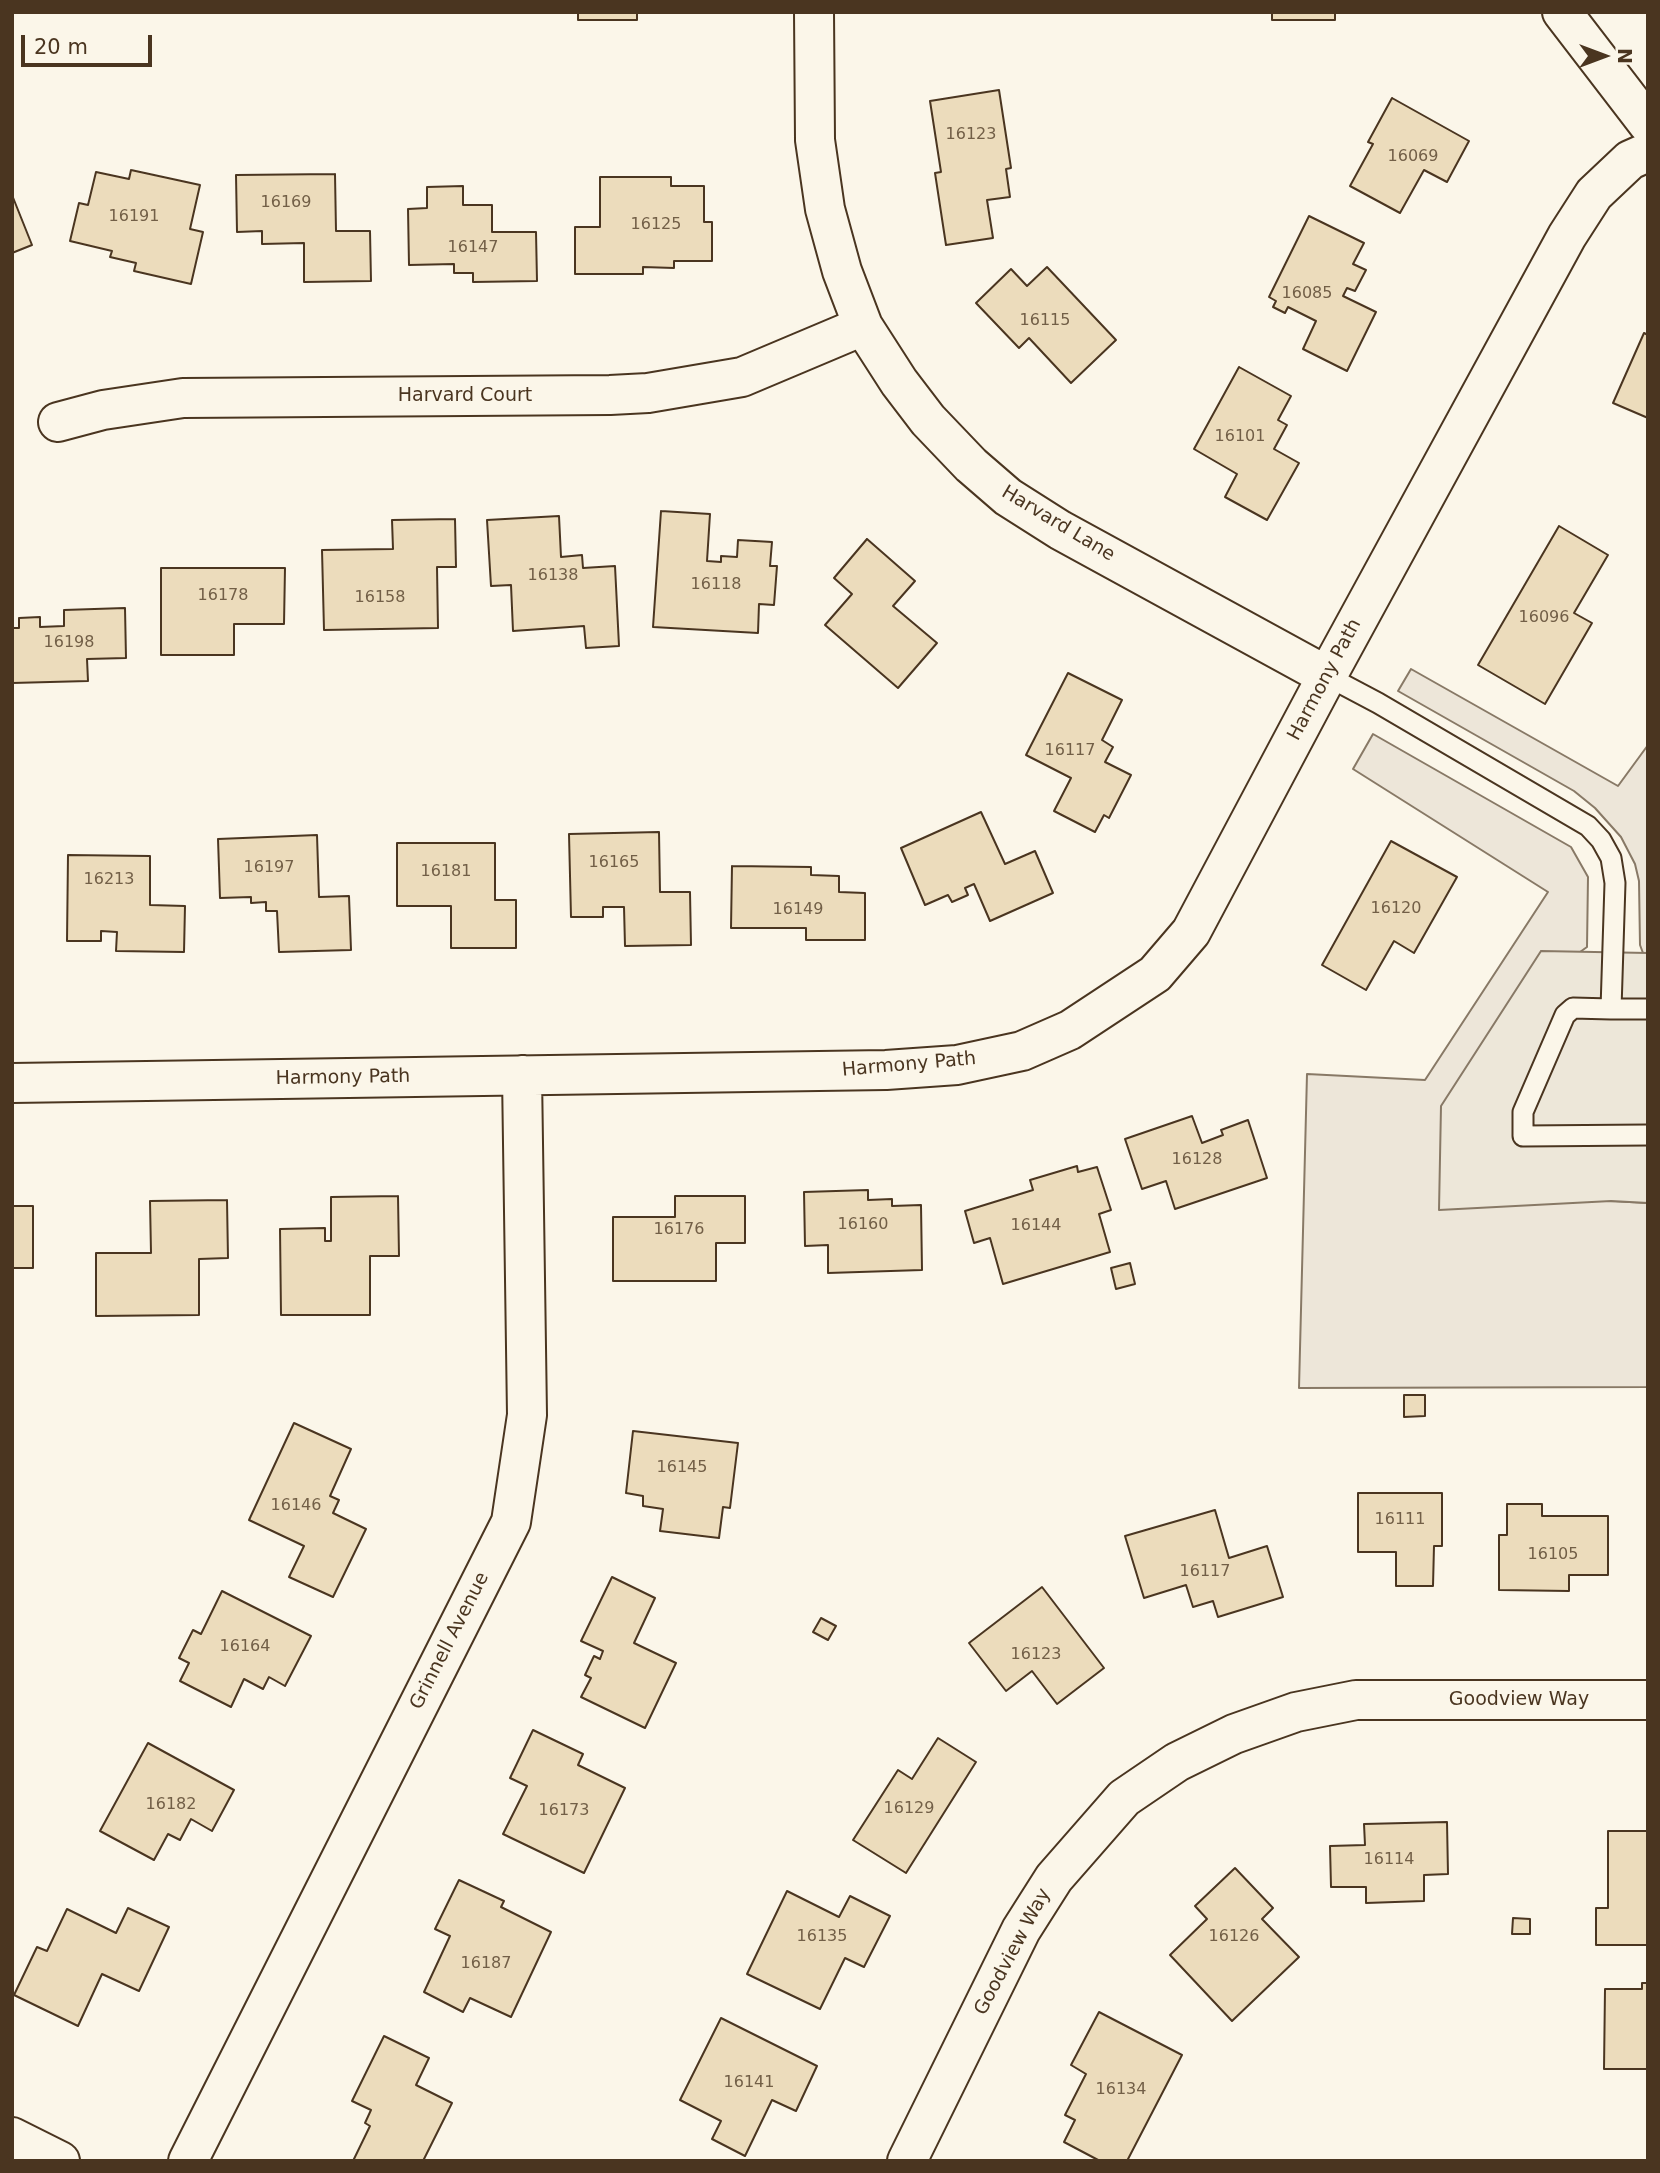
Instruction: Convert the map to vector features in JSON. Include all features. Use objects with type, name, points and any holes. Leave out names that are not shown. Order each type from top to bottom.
[{"type":"street","name":"Harvard Lane","points":[[814,12],[815,140],[825,209],[842,271],[863,326],[899,382],[928,420],[971,465],[1009,497],[1060,530],[1327,676]]},
{"type":"street","points":[[1562,12],[1648,124]]},
{"type":"street","name":"Harmony Path","points":[[12,1083],[886,1070],[957,1065],[1022,1051],[1070,1030],[1155,974],[1191,932],[1567,236],[1594,194],[1630,160],[1648,152]]},
{"type":"street","name":"Harvard Court","points":[[58,422],[103,410],[183,398],[648,393],[742,377],[863,326]]},
{"type":"street","name":"Grinnell Avenue","points":[[188,2161],[511,1522],[527,1415],[522,1075]]},
{"type":"street","name":"Goodview Way","points":[[907,2161],[1021,1930],[1054,1878],[1124,1798],[1177,1762],[1234,1734],[1296,1712],[1356,1700],[1648,1700]]},
{"type":"street","points":[[12,2137],[60,2161]]},
{"type":"lane","points":[[1327,676],[1588,826],[1601,840],[1611,858],[1615,883],[1611,1009]]},
{"type":"lane","points":[[1648,1009],[1573,1008],[1565,1015],[1523,1112],[1523,1136],[1648,1135]]},
{"type":"shaded area","points":[[1411,669],[1618,786],[1648,745],[1648,953],[1643,953],[1640,945],[1639,881],[1635,864],[1621,837],[1595,808],[1574,791],[1398,691]]},
{"type":"shaded area","points":[[1373,734],[1571,847],[1588,877],[1587,947],[1580,952],[1541,952],[1611,1201],[1648,1203],[1648,1387],[1299,1388],[1307,1074],[1425,1080],[1548,892],[1353,769]]},
{"type":"shaded area","points":[[1541,951],[1648,953],[1648,1203],[1611,1201],[1439,1210],[1441,1106]]},
{"type":"building","points":[[578,12],[637,12],[637,20],[578,20]]},
{"type":"building","points":[[1272,12],[1335,12],[1335,20],[1272,20]]},
{"type":"building","points":[[999,90],[1011,168],[1006,169],[1010,197],[987,200],[993,238],[946,245],[935,173],[941,172],[930,101]]},
{"type":"building","points":[[1392,98],[1469,141],[1447,182],[1424,170],[1400,213],[1350,186],[1373,144],[1368,142]]},
{"type":"building","points":[[131,170],[200,185],[190,229],[203,232],[191,284],[134,271],[136,263],[110,257],[112,251],[70,241],[79,203],[88,205],[96,172],[129,179]]},
{"type":"building","points":[[335,174],[336,231],[370,231],[371,281],[304,282],[304,243],[262,244],[262,231],[237,232],[236,175]]},
{"type":"building","points":[[600,177],[671,177],[671,186],[704,186],[704,222],[712,222],[712,261],[674,261],[674,268],[643,267],[643,274],[575,274],[575,227],[600,227]]},
{"type":"building","points":[[463,186],[463,205],[492,205],[492,232],[536,232],[537,281],[473,282],[473,273],[454,273],[454,264],[409,265],[408,209],[427,208],[427,187]]},
{"type":"building","points":[[12,195],[32,245],[12,253]]},
{"type":"building","points":[[1309,216],[1364,243],[1353,264],[1366,270],[1355,291],[1347,288],[1343,296],[1376,312],[1347,371],[1303,349],[1316,321],[1288,307],[1285,313],[1273,307],[1276,301],[1269,297]]},
{"type":"building","points":[[1047,267],[1116,340],[1071,383],[1029,338],[1019,348],[976,303],[1011,269],[1027,286]]},
{"type":"building","points":[[1644,333],[1648,335],[1648,418],[1613,403]]},
{"type":"building","points":[[1239,367],[1291,396],[1278,420],[1287,425],[1274,449],[1299,463],[1267,520],[1225,497],[1237,474],[1194,449]]},
{"type":"building","points":[[661,511],[710,514],[707,561],[721,562],[721,556],[737,557],[738,540],[772,542],[770,566],[777,566],[774,605],[759,604],[758,633],[653,627]]},
{"type":"building","points":[[559,516],[561,557],[582,555],[583,568],[615,566],[619,646],[586,648],[584,626],[513,631],[511,585],[491,586],[487,520]]},
{"type":"building","points":[[455,519],[456,567],[437,567],[438,628],[324,630],[322,550],[393,549],[392,520]]},
{"type":"building","points":[[1559,526],[1608,555],[1574,613],[1592,623],[1545,704],[1478,665]]},
{"type":"building","points":[[867,539],[915,581],[893,606],[937,643],[898,688],[825,625],[852,594],[834,578]]},
{"type":"building","points":[[161,568],[285,568],[284,624],[234,624],[234,655],[161,655]]},
{"type":"building","points":[[125,608],[126,658],[87,659],[88,681],[12,683],[12,628],[19,628],[19,618],[40,617],[40,627],[64,626],[64,610]]},
{"type":"building","points":[[1068,673],[1122,700],[1102,740],[1113,747],[1105,762],[1131,775],[1109,818],[1104,815],[1095,832],[1054,811],[1071,778],[1026,755]]},
{"type":"building","points":[[981,812],[1005,864],[1035,851],[1053,893],[990,921],[974,884],[965,888],[968,895],[952,902],[948,895],[925,905],[901,848]]},
{"type":"building","points":[[659,832],[660,892],[690,892],[691,945],[625,946],[624,907],[603,907],[603,917],[571,917],[569,834]]},
{"type":"building","points":[[317,835],[319,897],[349,896],[351,950],[279,952],[277,911],[266,911],[266,902],[251,903],[251,897],[220,898],[218,839]]},
{"type":"building","points":[[1391,841],[1457,877],[1414,953],[1394,941],[1366,990],[1322,965]]},
{"type":"building","points":[[397,843],[495,843],[495,900],[516,900],[516,948],[451,948],[451,906],[397,906]]},
{"type":"building","points":[[68,855],[150,856],[150,905],[185,906],[184,952],[116,951],[117,932],[101,931],[101,941],[67,941]]},
{"type":"building","points":[[732,866],[811,867],[811,875],[839,876],[839,892],[865,893],[865,940],[806,940],[806,928],[731,928]]},
{"type":"building","points":[[1192,1116],[1202,1143],[1223,1135],[1221,1130],[1248,1120],[1267,1178],[1175,1209],[1166,1181],[1142,1189],[1125,1139]]},
{"type":"building","points":[[1077,1166],[1078,1172],[1097,1167],[1111,1210],[1099,1214],[1110,1252],[1003,1284],[990,1238],[974,1243],[965,1211],[1033,1190],[1030,1180]]},
{"type":"building","points":[[868,1190],[868,1200],[892,1199],[892,1206],[921,1205],[922,1270],[828,1273],[828,1245],[805,1246],[804,1192]]},
{"type":"building","points":[[398,1196],[399,1256],[370,1256],[370,1315],[281,1315],[280,1229],[325,1228],[325,1241],[331,1241],[331,1197]]},
{"type":"building","points":[[675,1196],[745,1196],[745,1243],[716,1243],[716,1281],[613,1281],[613,1217],[675,1217]]},
{"type":"building","points":[[227,1200],[228,1258],[199,1259],[199,1315],[96,1316],[96,1253],[151,1253],[150,1201]]},
{"type":"building","points":[[12,1206],[33,1206],[33,1268],[12,1268]]},
{"type":"building","points":[[1130,1263],[1135,1284],[1116,1289],[1111,1268]]},
{"type":"building","points":[[1404,1395],[1425,1395],[1425,1416],[1404,1417]]},
{"type":"building","points":[[294,1423],[351,1449],[330,1496],[339,1500],[333,1513],[366,1529],[333,1597],[289,1577],[304,1546],[249,1520]]},
{"type":"building","points":[[633,1431],[738,1443],[730,1508],[723,1507],[719,1538],[660,1531],[663,1509],[643,1506],[643,1496],[626,1493]]},
{"type":"building","points":[[1358,1493],[1442,1493],[1442,1546],[1434,1546],[1433,1586],[1396,1586],[1396,1552],[1358,1552]]},
{"type":"building","points":[[1507,1504],[1542,1504],[1542,1516],[1608,1516],[1608,1575],[1569,1575],[1569,1591],[1499,1590],[1499,1535],[1507,1535]]},
{"type":"building","points":[[1215,1510],[1229,1558],[1267,1546],[1283,1597],[1218,1617],[1213,1601],[1193,1607],[1186,1585],[1144,1598],[1125,1536]]},
{"type":"building","points":[[612,1577],[655,1598],[634,1643],[676,1663],[645,1728],[581,1697],[591,1678],[585,1675],[594,1656],[600,1659],[603,1651],[581,1641]]},
{"type":"building","points":[[1042,1587],[1104,1668],[1057,1704],[1032,1671],[1006,1691],[969,1643]]},
{"type":"building","points":[[222,1591],[311,1636],[285,1686],[269,1677],[263,1689],[244,1679],[231,1707],[180,1681],[189,1663],[179,1658],[193,1630],[201,1634]]},
{"type":"building","points":[[821,1618],[836,1626],[828,1640],[813,1632]]},
{"type":"building","points":[[533,1730],[583,1754],[578,1765],[625,1788],[584,1873],[503,1834],[527,1786],[510,1778]]},
{"type":"building","points":[[938,1738],[976,1762],[906,1873],[853,1840],[898,1770],[912,1779]]},
{"type":"building","points":[[148,1743],[234,1790],[212,1831],[191,1819],[180,1840],[168,1834],[154,1860],[100,1831]]},
{"type":"building","points":[[1447,1822],[1448,1874],[1424,1875],[1424,1901],[1366,1903],[1366,1887],[1331,1887],[1330,1846],[1365,1845],[1364,1824]]},
{"type":"building","points":[[1608,1831],[1648,1831],[1648,1945],[1596,1945],[1596,1908],[1608,1908]]},
{"type":"building","points":[[1235,1868],[1273,1908],[1262,1919],[1299,1957],[1232,2021],[1170,1955],[1207,1919],[1195,1906]]},
{"type":"building","points":[[459,1880],[504,1901],[501,1907],[551,1932],[511,2017],[470,1998],[463,2012],[424,1992],[450,1936],[435,1929]]},
{"type":"building","points":[[787,1891],[839,1917],[850,1896],[890,1916],[864,1967],[845,1958],[820,2009],[747,1974]]},
{"type":"building","points":[[128,1908],[169,1927],[139,1991],[102,1974],[78,2026],[14,1995],[37,1947],[47,1951],[67,1909],[116,1933]]},
{"type":"building","points":[[1513,1918],[1530,1919],[1530,1934],[1512,1934]]},
{"type":"building","points":[[1642,1983],[1648,1983],[1648,2069],[1604,2069],[1605,1989],[1642,1989]]},
{"type":"building","points":[[1099,2012],[1182,2055],[1127,2161],[1100,2161],[1064,2142],[1075,2120],[1065,2115],[1086,2074],[1071,2065]]},
{"type":"building","points":[[721,2018],[817,2066],[796,2111],[772,2100],[745,2156],[712,2139],[721,2121],[680,2100]]},
{"type":"building","points":[[384,2036],[429,2058],[416,2085],[452,2103],[423,2161],[353,2161],[370,2126],[365,2123],[371,2110],[352,2101]]}]
